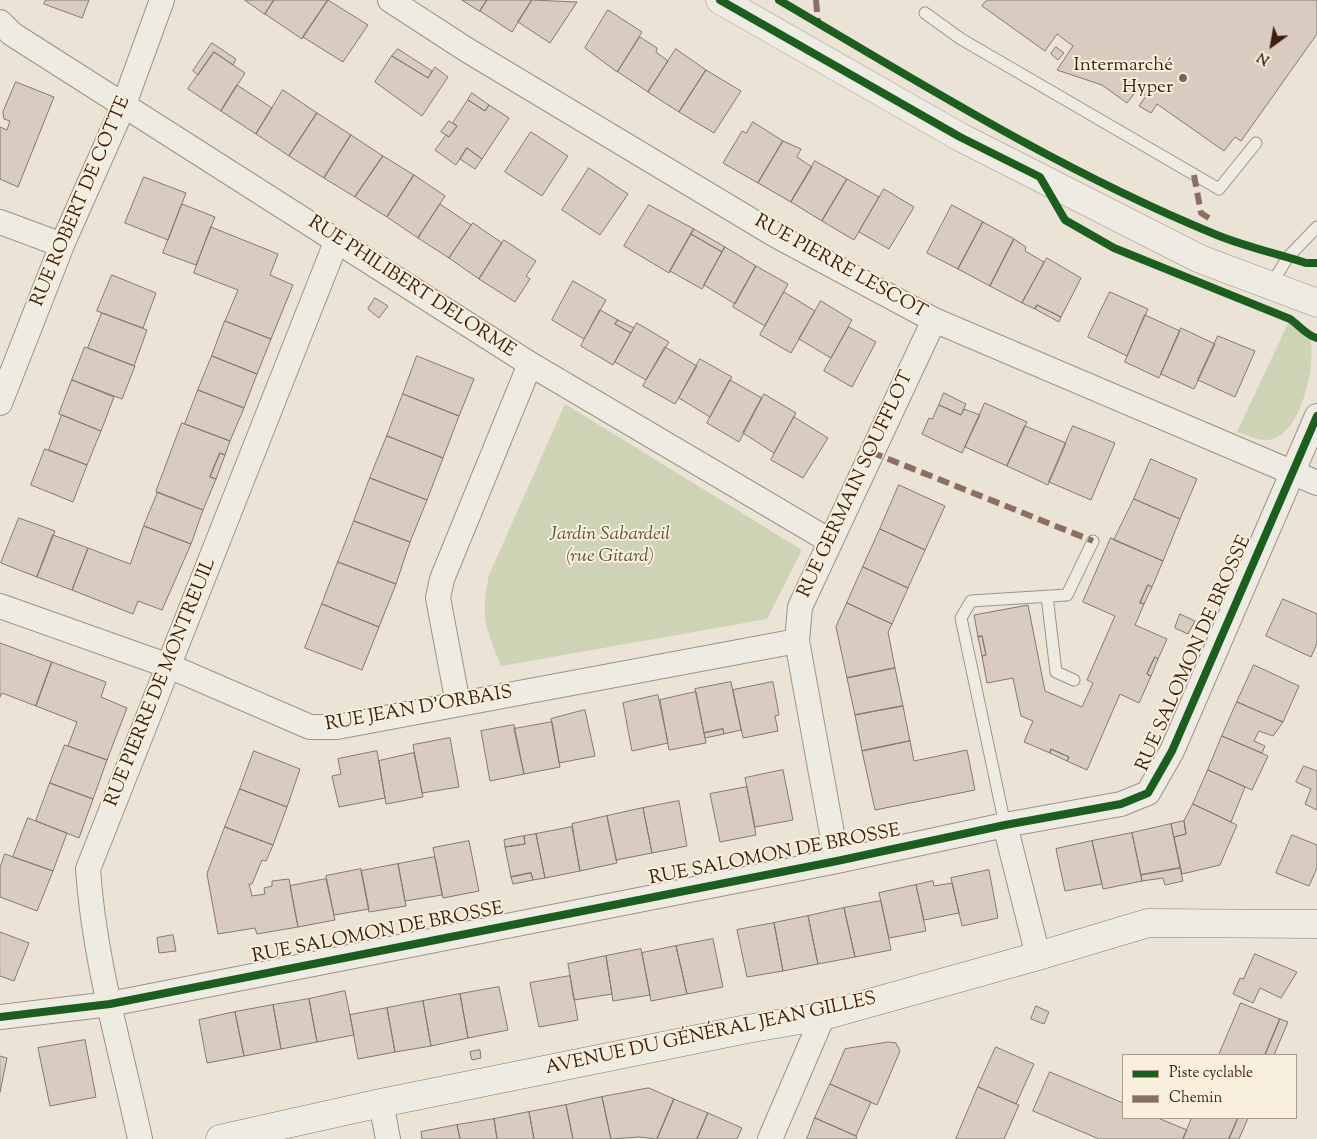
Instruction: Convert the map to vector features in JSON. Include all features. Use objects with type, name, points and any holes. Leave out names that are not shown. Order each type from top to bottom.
[{"type":"main road","points":[[720,0],[960,137],[1200,259],[1317,303]]},
{"type":"main road","name":"AVENUE DU GÉNÉRAL JEAN GILLES","points":[[220,1139],[381,1103],[747,1028],[823,1016],[1038,956],[1148,922],[1317,924]]},
{"type":"street","name":"RUE ROBERT DE COTTE","points":[[0,403],[62,245],[123,107],[162,0]]},
{"type":"street","name":"RUE PIERRE LESCOT","points":[[390,0],[476,55],[777,236],[934,320],[1317,483]]},
{"type":"street","name":"RUE PHILIBERT DELORME","points":[[0,22],[12,34],[123,107],[337,240],[530,364],[830,541]]},
{"type":"street","points":[[0,222],[62,245]]},
{"type":"street","name":"RUE PIERRE DE MONTREUIL","points":[[140,1139],[110,1004],[90,894],[88,869],[337,240]]},
{"type":"street","name":"RUE GERMAIN SOUFFLOT","points":[[836,861],[797,641],[800,607],[934,320]]},
{"type":"street","points":[[458,704],[438,598],[442,579],[530,364]]},
{"type":"street","name":"RUE SALOMON DE BROSSE","points":[[0,1017],[110,1004],[836,861],[1005,825],[1121,804],[1148,793],[1172,751],[1317,416]]},
{"type":"street","name":"RUE JEAN D'ORBAIS","points":[[0,606],[169,666],[310,727],[337,727],[797,641]]},
{"type":"street","points":[[1005,825],[1038,956]]},
{"type":"street","points":[[770,1139],[823,1016]]},
{"type":"street","points":[[381,1103],[388,1139]]},
{"type":"lane","points":[[925,13],[961,39],[1219,189],[1256,143]]},
{"type":"lane","points":[[1271,285],[1288,257],[1317,227]]},
{"type":"lane","points":[[1005,825],[960,618],[971,602],[1067,595],[1093,541]]},
{"type":"lane","points":[[1047,596],[1056,672],[1074,680]]},
{"type":"green space","points":[[1290,319],[1308,333],[1312,348],[1308,381],[1304,398],[1297,414],[1289,428],[1278,437],[1263,440],[1237,432]]},
{"type":"green space","name":"Jardin Sabardeil (rue Gitard)","points":[[565,404],[802,550],[767,619],[501,666],[486,622],[485,602],[489,575]]},
{"type":"building","points":[[46,0],[89,0],[82,18],[44,4]]},
{"type":"building","points":[[245,0],[274,0],[265,14]]},
{"type":"building","points":[[274,0],[328,0],[302,39],[265,14]]},
{"type":"building","points":[[328,0],[368,25],[343,62],[303,37]]},
{"type":"building","points":[[462,0],[487,0],[480,11]]},
{"type":"building","points":[[487,0],[532,0],[512,32],[480,11]]},
{"type":"building","points":[[532,0],[577,2],[550,43],[518,22]]},
{"type":"building","name":"Intermarché Hyper","points":[[987,0],[1317,0],[1317,34],[1241,141],[1235,137],[1224,151],[1157,104],[1151,113],[1139,106],[1146,96],[1137,90],[1127,103],[1102,85],[1057,70],[1073,46],[1057,34],[1045,51],[982,6]]},
{"type":"building","points":[[608,10],[642,32],[617,72],[585,48]]},
{"type":"building","points":[[640,37],[657,48],[656,52],[668,61],[648,92],[618,72]]},
{"type":"building","points":[[212,43],[236,59],[233,65],[214,52],[198,75],[193,71]]},
{"type":"building","points":[[1056,47],[1064,53],[1058,60],[1051,54]]},
{"type":"building","points":[[398,49],[432,71],[428,78],[392,56]]},
{"type":"building","points":[[676,49],[706,70],[679,112],[648,92]]},
{"type":"building","points":[[214,52],[245,73],[221,111],[188,89]]},
{"type":"building","points":[[392,56],[428,78],[435,67],[448,77],[422,116],[375,82]]},
{"type":"building","points":[[706,70],[741,91],[714,133],[679,112]]},
{"type":"building","points":[[16,82],[54,97],[18,187],[0,179],[0,127],[7,130],[10,121],[4,119],[3,112]]},
{"type":"building","points":[[237,85],[272,108],[256,134],[221,111]]},
{"type":"building","points":[[283,90],[317,113],[289,156],[256,134]]},
{"type":"building","points":[[472,93],[489,105],[485,111],[468,100]]},
{"type":"building","points":[[468,100],[485,111],[489,105],[509,118],[482,159],[467,148],[456,165],[435,150],[446,135],[449,137],[457,126],[453,123]]},
{"type":"building","points":[[317,113],[351,135],[324,178],[289,156]]},
{"type":"building","points":[[449,121],[457,126],[449,137],[441,132]]},
{"type":"building","points":[[753,122],[783,141],[758,183],[723,163],[742,131],[746,133]]},
{"type":"building","points":[[531,132],[568,156],[542,196],[505,172]]},
{"type":"building","points":[[351,135],[383,156],[355,197],[324,178]]},
{"type":"building","points":[[783,141],[801,149],[797,157],[812,167],[791,202],[758,183]]},
{"type":"building","points":[[467,148],[482,159],[475,169],[460,159]]},
{"type":"building","points":[[383,156],[414,175],[387,217],[355,197]]},
{"type":"building","points":[[815,161],[847,179],[822,221],[791,202]]},
{"type":"building","points":[[589,168],[628,194],[600,235],[562,210]]},
{"type":"building","points":[[414,175],[445,196],[418,238],[387,217]]},
{"type":"building","points":[[144,177],[186,193],[168,240],[125,223]]},
{"type":"building","points":[[847,179],[879,197],[854,240],[822,221]]},
{"type":"building","points":[[884,189],[914,207],[889,249],[859,232]]},
{"type":"building","points":[[182,204],[215,217],[196,265],[163,253]]},
{"type":"building","points":[[440,204],[471,225],[449,258],[418,238]]},
{"type":"building","points":[[649,205],[694,229],[669,273],[624,246]]},
{"type":"building","points":[[952,205],[983,222],[958,269],[927,253]]},
{"type":"building","points":[[983,222],[1014,239],[990,286],[958,269]]},
{"type":"building","points":[[473,223],[502,243],[479,279],[449,258]]},
{"type":"building","points":[[211,227],[278,254],[270,275],[293,285],[271,339],[225,321],[238,290],[194,273]]},
{"type":"building","points":[[694,229],[725,247],[722,252],[691,234]]},
{"type":"building","points":[[691,234],[722,252],[702,289],[670,271]]},
{"type":"building","points":[[1014,239],[1026,247],[1025,251],[1044,262],[1022,303],[990,286]]},
{"type":"building","points":[[504,240],[536,261],[526,276],[530,279],[515,302],[479,279]]},
{"type":"building","points":[[725,247],[756,266],[735,304],[704,285]]},
{"type":"building","points":[[1047,258],[1081,278],[1061,317],[1037,305],[1035,309],[1022,303]]},
{"type":"building","points":[[756,266],[788,284],[765,326],[733,307]]},
{"type":"building","points":[[112,275],[156,293],[143,328],[97,311]]},
{"type":"building","points":[[573,281],[606,300],[584,339],[552,320]]},
{"type":"building","points":[[784,292],[815,311],[791,353],[760,335]]},
{"type":"building","points":[[1110,292],[1148,309],[1127,356],[1088,337]]},
{"type":"building","points":[[375,298],[388,306],[379,318],[368,309]]},
{"type":"building","points":[[821,301],[852,320],[831,358],[799,339]]},
{"type":"building","points":[[1037,305],[1061,317],[1059,322],[1035,309]]},
{"type":"building","points":[[600,310],[618,320],[615,324],[631,333],[613,365],[581,346]]},
{"type":"building","points":[[102,313],[147,330],[134,366],[88,348]]},
{"type":"building","points":[[1145,315],[1180,331],[1159,378],[1125,362]]},
{"type":"building","points":[[618,320],[634,328],[631,333],[615,324]]},
{"type":"building","points":[[225,321],[271,339],[257,374],[212,356]]},
{"type":"building","points":[[637,323],[669,342],[646,380],[615,362]]},
{"type":"building","points":[[849,327],[876,342],[852,387],[824,371]]},
{"type":"building","points":[[1181,328],[1215,344],[1194,389],[1161,374]]},
{"type":"building","points":[[1218,336],[1255,351],[1235,397],[1198,380]]},
{"type":"building","points":[[85,347],[135,366],[122,399],[72,380]]},
{"type":"building","points":[[665,347],[697,366],[675,404],[643,386]]},
{"type":"building","points":[[212,356],[257,374],[244,408],[198,390]]},
{"type":"building","points":[[417,356],[474,379],[459,416],[403,394]]},
{"type":"building","points":[[700,359],[732,377],[710,417],[679,398]]},
{"type":"building","points":[[72,380],[114,397],[101,431],[59,414]]},
{"type":"building","points":[[730,380],[762,398],[739,442],[707,423]]},
{"type":"building","points":[[198,390],[244,408],[230,441],[185,424]]},
{"type":"building","points":[[944,393],[966,404],[961,415],[939,405]]},
{"type":"building","points":[[403,394],[459,416],[443,458],[387,436]]},
{"type":"building","points":[[764,394],[796,413],[774,453],[743,433]]},
{"type":"building","points":[[985,403],[1027,422],[1007,466],[965,447]]},
{"type":"building","points":[[939,405],[961,415],[964,409],[980,415],[962,453],[922,434],[929,418],[932,419]]},
{"type":"building","points":[[62,415],[101,431],[87,465],[49,450]]},
{"type":"building","points":[[794,417],[828,438],[803,478],[771,460]]},
{"type":"building","points":[[182,423],[230,441],[225,455],[220,453],[210,477],[216,479],[203,510],[156,492]]},
{"type":"building","points":[[1025,426],[1066,443],[1048,485],[1007,466]]},
{"type":"building","points":[[1073,426],[1115,443],[1091,500],[1049,482]]},
{"type":"building","points":[[387,436],[443,458],[427,500],[370,478]]},
{"type":"building","points":[[45,449],[87,465],[73,502],[31,485]]},
{"type":"building","points":[[220,453],[225,455],[216,479],[210,477]]},
{"type":"building","points":[[1151,459],[1197,479],[1180,519],[1134,499]]},
{"type":"building","points":[[370,478],[427,500],[410,542],[354,521]]},
{"type":"building","points":[[899,485],[945,506],[925,550],[880,529]]},
{"type":"building","points":[[158,492],[203,510],[191,544],[144,526]]},
{"type":"building","points":[[1134,499],[1180,519],[1163,561],[1114,540]]},
{"type":"building","points":[[19,518],[55,531],[37,577],[1,563]]},
{"type":"building","points":[[354,521],[410,542],[396,584],[338,562]]},
{"type":"building","points":[[144,526],[191,544],[162,610],[138,601],[133,614],[72,590],[88,548],[130,564]]},
{"type":"building","points":[[880,529],[925,550],[908,588],[863,567]]},
{"type":"building","points":[[53,535],[88,548],[72,590],[37,577]]},
{"type":"building","points":[[1111,538],[1163,561],[1152,587],[1148,585],[1140,603],[1144,604],[1135,625],[1167,639],[1158,659],[1155,657],[1147,674],[1151,676],[1139,703],[1120,694],[1087,770],[1067,761],[1069,757],[1051,749],[1050,753],[1024,742],[1033,721],[1021,716],[1013,678],[987,683],[982,656],[986,655],[982,636],[978,637],[974,615],[1028,605],[1045,691],[1082,707],[1093,683],[1087,680],[1115,616],[1083,602]]},
{"type":"building","points":[[338,562],[396,584],[379,627],[322,604]]},
{"type":"building","points":[[863,567],[908,588],[892,624],[847,603]]},
{"type":"building","points":[[1148,585],[1152,587],[1144,604],[1140,603]]},
{"type":"building","points":[[1283,599],[1317,614],[1317,643],[1311,657],[1266,636]]},
{"type":"building","points":[[847,603],[892,624],[888,632],[895,668],[847,678],[836,627]]},
{"type":"building","points":[[322,604],[379,627],[362,670],[305,648]]},
{"type":"building","points":[[1180,614],[1195,621],[1188,634],[1175,628]]},
{"type":"building","points":[[982,636],[986,655],[982,656],[978,637]]},
{"type":"building","points":[[0,643],[52,662],[36,706],[2,693],[0,697]]},
{"type":"building","points":[[1155,657],[1158,659],[1151,676],[1147,674]]},
{"type":"building","points":[[52,662],[106,682],[101,697],[127,708],[107,760],[68,746],[77,722],[36,706]]},
{"type":"building","points":[[1254,665],[1299,686],[1283,722],[1237,702]]},
{"type":"building","points":[[895,668],[903,706],[855,715],[847,678]]},
{"type":"building","points":[[731,682],[741,730],[724,734],[723,729],[704,733],[695,689]]},
{"type":"building","points":[[773,682],[779,715],[775,716],[778,731],[743,738],[733,690]]},
{"type":"building","points":[[696,692],[706,743],[669,750],[660,700]]},
{"type":"building","points":[[658,695],[668,743],[632,751],[623,703]]},
{"type":"building","points":[[1237,702],[1283,722],[1273,736],[1259,731],[1254,741],[1265,746],[1262,753],[1222,736]]},
{"type":"building","points":[[903,706],[910,741],[862,751],[855,715]]},
{"type":"building","points":[[585,710],[595,756],[559,763],[551,719]]},
{"type":"building","points":[[552,722],[560,767],[524,774],[514,729]]},
{"type":"building","points":[[514,725],[524,774],[490,781],[481,731]]},
{"type":"building","points":[[723,729],[724,734],[705,738],[704,733]]},
{"type":"building","points":[[1222,736],[1268,756],[1252,790],[1208,770]]},
{"type":"building","points":[[450,738],[459,787],[422,793],[413,745]]},
{"type":"building","points":[[910,741],[914,761],[967,750],[975,790],[875,810],[862,751]]},
{"type":"building","points":[[65,745],[107,760],[93,799],[50,783]]},
{"type":"building","points":[[1051,749],[1069,757],[1067,761],[1050,753]]},
{"type":"building","points":[[254,751],[300,769],[287,807],[240,789]]},
{"type":"building","points":[[377,751],[385,798],[339,807],[332,776],[341,774],[338,759]]},
{"type":"building","points":[[414,753],[423,797],[386,804],[379,761]]},
{"type":"building","points":[[1304,766],[1317,771],[1317,810],[1305,804],[1311,789],[1296,782]]},
{"type":"building","points":[[783,770],[793,820],[755,827],[745,778]]},
{"type":"building","points":[[1208,770],[1245,787],[1231,822],[1193,804]]},
{"type":"building","points":[[50,783],[93,799],[79,838],[36,821]]},
{"type":"building","points":[[747,787],[756,835],[720,842],[710,794]]},
{"type":"building","points":[[240,789],[287,807],[273,845],[225,827]]},
{"type":"building","points":[[679,801],[687,846],[652,853],[643,808]]},
{"type":"building","points":[[1193,804],[1237,825],[1220,865],[1182,874],[1174,837],[1186,834],[1184,821]]},
{"type":"building","points":[[643,808],[652,853],[616,860],[607,816]]},
{"type":"building","points":[[607,816],[617,863],[580,871],[572,824]]},
{"type":"building","points":[[28,818],[67,833],[53,871],[13,857]]},
{"type":"building","points":[[1184,821],[1186,834],[1174,837],[1171,824]]},
{"type":"building","points":[[1171,824],[1180,868],[1141,875],[1132,833]]},
{"type":"building","points":[[225,827],[273,845],[266,861],[262,860],[252,884],[249,884],[252,896],[265,894],[264,888],[272,886],[272,881],[289,879],[298,927],[257,934],[255,928],[218,934],[207,874]]},
{"type":"building","points":[[572,827],[580,871],[545,878],[536,834]]},
{"type":"building","points":[[1132,833],[1142,881],[1103,889],[1092,841]]},
{"type":"building","points":[[536,834],[545,878],[533,880],[531,873],[511,877],[505,847],[525,844],[524,836]]},
{"type":"building","points":[[1292,835],[1317,845],[1317,868],[1309,886],[1276,873]]},
{"type":"building","points":[[524,836],[525,844],[505,847],[504,840]]},
{"type":"building","points":[[469,841],[479,891],[443,898],[433,848]]},
{"type":"building","points":[[1092,841],[1102,884],[1065,891],[1056,849]]},
{"type":"building","points":[[5,854],[53,871],[37,911],[0,897],[0,868]]},
{"type":"building","points":[[435,857],[442,895],[405,901],[398,864]]},
{"type":"building","points":[[398,864],[406,906],[369,912],[361,871]]},
{"type":"building","points":[[1180,868],[1183,881],[1165,885],[1163,878],[1142,881],[1141,875]]},
{"type":"building","points":[[361,869],[369,909],[334,915],[326,876]]},
{"type":"building","points":[[989,870],[998,918],[962,926],[951,878]]},
{"type":"building","points":[[531,873],[533,880],[513,884],[511,877]]},
{"type":"building","points":[[326,879],[335,920],[298,927],[290,886]]},
{"type":"building","points":[[933,881],[934,886],[952,883],[959,913],[924,920],[916,885]]},
{"type":"building","points":[[916,885],[926,931],[889,938],[879,893]]},
{"type":"building","points":[[881,901],[891,950],[855,957],[844,908]]},
{"type":"building","points":[[844,908],[855,957],[818,964],[808,916]]},
{"type":"building","points":[[808,916],[818,964],[783,971],[774,923]]},
{"type":"building","points":[[774,923],[783,971],[747,977],[737,930]]},
{"type":"building","points":[[0,932],[29,943],[14,981],[0,976]]},
{"type":"building","points":[[173,935],[176,951],[159,953],[157,938]]},
{"type":"building","points":[[713,939],[723,987],[687,994],[676,946]]},
{"type":"building","points":[[676,946],[687,994],[651,1001],[642,953]]},
{"type":"building","points":[[641,949],[650,995],[613,1001],[606,956]]},
{"type":"building","points":[[1255,954],[1297,972],[1281,998],[1260,988],[1253,1003],[1233,994],[1240,978],[1243,979]]},
{"type":"building","points":[[606,956],[612,994],[574,1000],[568,964]]},
{"type":"building","points":[[570,976],[578,1020],[539,1027],[530,983]]},
{"type":"building","points":[[499,987],[508,1030],[468,1038],[460,994]]},
{"type":"building","points":[[345,991],[354,1035],[317,1042],[309,999]]},
{"type":"building","points":[[460,994],[468,1038],[431,1046],[423,1001]]},
{"type":"building","points":[[309,999],[317,1042],[281,1049],[273,1005]]},
{"type":"building","points":[[423,1001],[431,1046],[395,1052],[387,1008]]},
{"type":"building","points":[[1241,1003],[1280,1019],[1265,1054],[1219,1054]]},
{"type":"building","points":[[273,1005],[281,1049],[244,1056],[235,1012]]},
{"type":"building","points":[[1036,1006],[1049,1012],[1044,1024],[1031,1019]]},
{"type":"building","points":[[387,1008],[395,1052],[358,1059],[350,1015]]},
{"type":"building","points":[[235,1012],[244,1056],[207,1063],[199,1020]]},
{"type":"building","points":[[1280,1019],[1288,1022],[1274,1054],[1265,1054]]},
{"type":"building","points":[[85,1040],[96,1097],[50,1106],[38,1048]]},
{"type":"building","points":[[889,1042],[896,1043],[900,1051],[877,1105],[830,1084],[845,1049]]},
{"type":"building","points":[[996,1047],[1034,1064],[1016,1104],[978,1087]]},
{"type":"building","points":[[480,1050],[481,1058],[472,1060],[470,1052]]},
{"type":"building","points":[[0,1056],[7,1058],[0,1092]]},
{"type":"building","points":[[1050,1072],[1122,1103],[1122,1119],[1160,1119],[1187,1130],[1183,1139],[1099,1139],[1033,1111]]},
{"type":"building","points":[[830,1084],[871,1102],[856,1136],[815,1118]]},
{"type":"building","points":[[978,1087],[1019,1105],[1004,1139],[956,1139]]},
{"type":"building","points":[[649,1088],[674,1099],[657,1139],[639,1137],[611,1139],[602,1097]]},
{"type":"building","points":[[602,1097],[611,1139],[573,1139],[566,1105]]},
{"type":"building","points":[[674,1099],[708,1113],[697,1139],[657,1139]]},
{"type":"building","points":[[566,1105],[573,1139],[534,1139],[529,1112]]},
{"type":"building","points":[[529,1112],[534,1139],[497,1139],[494,1119]]},
{"type":"building","points":[[708,1113],[742,1128],[737,1139],[697,1139]]},
{"type":"building","points":[[815,1118],[856,1136],[857,1139],[807,1139]]},
{"type":"building","points":[[494,1119],[497,1139],[460,1139],[457,1125]]},
{"type":"building","points":[[1192,1119],[1238,1119],[1229,1139],[1183,1139]]},
{"type":"building","points":[[1238,1119],[1248,1119],[1239,1139],[1229,1139]]},
{"type":"building","points":[[457,1125],[460,1139],[422,1139],[421,1132]]},
{"type":"marked path","points":[[816,0],[818,23]]},
{"type":"marked path","points":[[1194,175],[1201,213],[1209,218]]},
{"type":"marked path","points":[[871,452],[1093,541]]},
{"type":"cycle path","points":[[720,0],[960,137],[1040,177],[1065,220],[1114,248],[1290,319],[1306,333],[1317,338]]},
{"type":"cycle path","points":[[779,0],[938,94],[1100,182],[1223,238],[1306,263],[1317,263]]},
{"type":"cycle path","points":[[0,1017],[110,1004],[837,861],[1005,825],[1121,804],[1148,793],[1172,751],[1317,416]]},
{"type":"place","name":"Intermarché Hyper","points":[[1183,78]]}]
